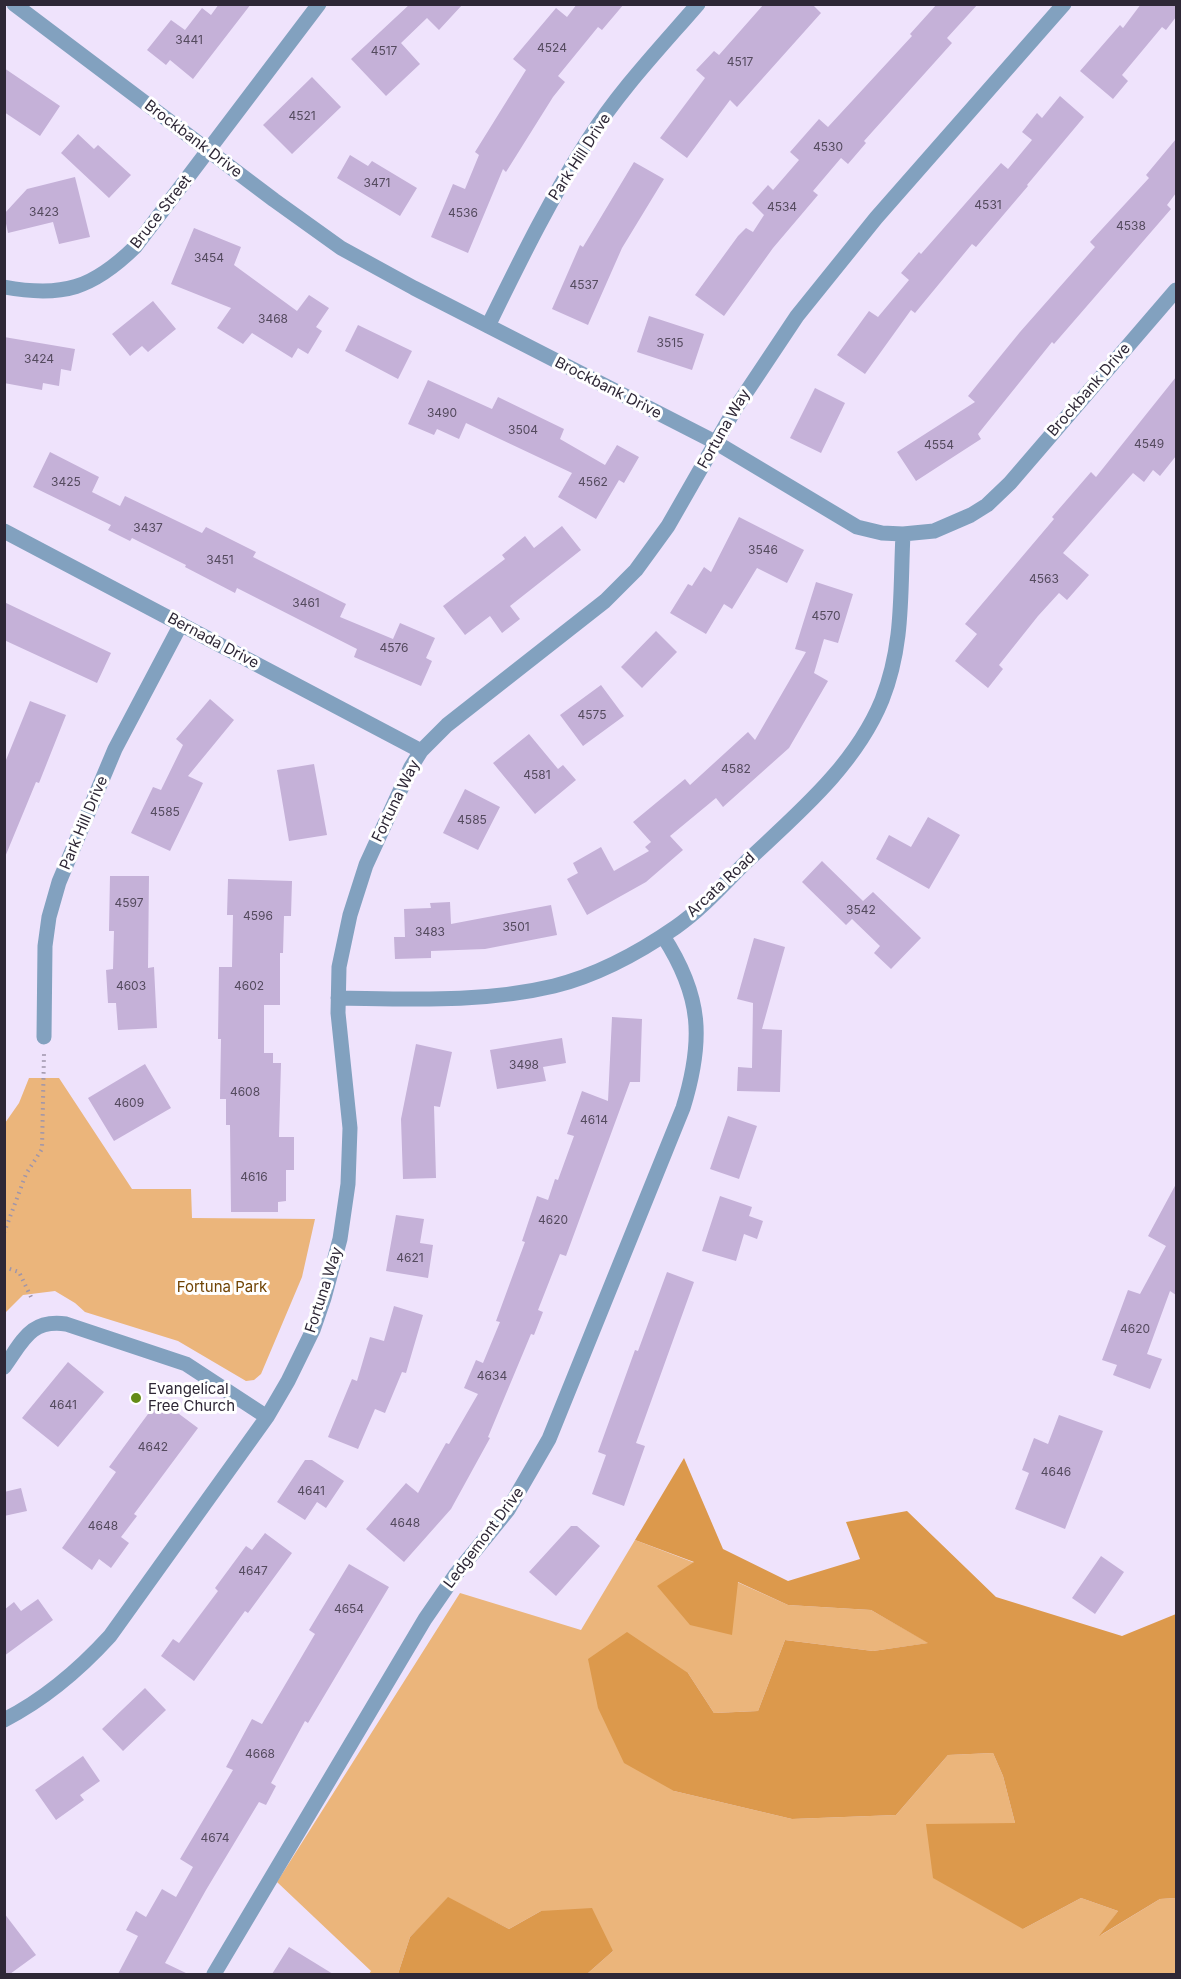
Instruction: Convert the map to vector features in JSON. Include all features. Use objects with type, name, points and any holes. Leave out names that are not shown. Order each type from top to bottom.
[{"type":"street","name":"Brockbank Drive","points":[[14,4],[307,225],[341,248],[377,269],[715,442],[857,527],[882,533],[903,534],[934,531],[971,515],[987,505],[1010,483],[1176,290]]},
{"type":"street","name":"Bruce Street","points":[[4,287],[37,292],[59,291],[82,285],[110,270],[135,247],[319,4]]},
{"type":"street","name":"Park Hill Drive","points":[[488,326],[549,204],[589,138],[640,71],[698,4]]},
{"type":"street","name":"Fortuna Way","points":[[4,1720],[31,1706],[58,1686],[93,1655],[110,1636],[267,1417],[313,1330],[333,1269],[345,1212],[350,1128],[338,998],[343,941],[358,890],[388,814],[411,767],[421,751],[447,725],[621,586],[652,550],[715,442],[775,347],[844,255],[1064,4]]},
{"type":"street","name":"Bernada Drive","points":[[4,531],[421,751]]},
{"type":"street","name":"Arcata Road","points":[[338,998],[469,999],[528,992],[609,966],[663,936],[694,912],[816,795],[850,755],[872,722],[887,686],[898,644],[903,534]]},
{"type":"street","name":"Park Hill Drive","points":[[44,1037],[45,946],[49,917],[59,882],[115,749],[181,624]]},
{"type":"street","name":"Ledgemont Drive","points":[[214,1974],[425,1619],[456,1574],[508,1510],[549,1438],[683,1108],[693,1072],[696,1035],[692,1000],[679,961],[663,936]]},
{"type":"street","points":[[4,1367],[25,1337],[37,1326],[51,1322],[66,1324],[186,1364],[267,1417]]},
{"type":"path","points":[[4,1233],[26,1174],[42,1149],[44,1037]]},
{"type":"path","points":[[4,1267],[19,1272],[32,1297]]},
{"type":"green space","name":"Fortuna Park","points":[[29,1078],[59,1078],[132,1189],[191,1189],[192,1218],[315,1219],[302,1277],[261,1374],[254,1380],[246,1381],[178,1341],[85,1312],[55,1291],[23,1295],[5,1313],[5,1123],[19,1103]]},
{"type":"green space","points":[[635,1540],[695,1563],[788,1605],[871,1610],[929,1643],[873,1651],[785,1640],[758,1711],[714,1713],[688,1673],[674,1791],[792,1819],[896,1815],[948,1755],[993,1753],[1003,1776],[1015,1823],[1023,1929],[1081,1898],[1118,1911],[1101,1935],[1160,1899],[1176,1898],[1176,1974],[587,1974],[613,1951],[541,1911],[509,1929],[448,1898],[410,1937],[398,1974],[369,1974],[371,1971],[277,1882],[460,1593],[581,1630]]},
{"type":"shaded area","points":[[684,1458],[723,1549],[788,1581],[860,1559],[846,1522],[907,1511],[996,1597],[1122,1636],[1176,1614],[1176,1898],[1160,1899],[1099,1936],[1118,1911],[1081,1898],[1023,1929],[933,1878],[926,1824],[1015,1823],[1003,1776],[993,1753],[948,1755],[896,1815],[792,1819],[674,1791],[624,1763],[598,1708],[588,1659],[627,1632],[688,1673],[714,1713],[758,1711],[785,1640],[873,1651],[928,1643],[871,1610],[788,1605],[738,1582],[732,1635],[690,1625],[657,1586],[694,1562],[635,1540]]},
{"type":"shaded area","points":[[448,1897],[509,1929],[541,1911],[592,1908],[613,1951],[587,1974],[398,1974],[410,1937]]},
{"type":"building","points":[[219,4],[251,4],[193,79],[170,60],[166,65],[147,50],[171,20],[185,30],[202,8],[211,15]]},
{"type":"building","points":[[410,4],[463,4],[439,30],[427,18],[401,43],[420,64],[386,96],[351,59]]},
{"type":"building","points":[[577,4],[624,4],[602,30],[598,27],[558,76],[565,82],[553,97],[506,172],[503,169],[468,253],[431,237],[453,184],[465,189],[479,155],[475,152],[526,70],[513,59],[556,8],[567,17]]},
{"type":"building","points":[[764,4],[812,4],[821,13],[737,107],[730,100],[687,158],[660,138],[705,78],[696,70],[714,51],[719,55]]},
{"type":"building","points":[[937,4],[978,4],[947,38],[952,43],[864,141],[866,143],[848,164],[841,158],[813,191],[818,195],[773,248],[724,316],[695,295],[738,236],[746,228],[753,232],[764,215],[752,203],[768,185],[773,190],[799,160],[790,152],[819,119],[828,127],[912,36],[910,34]]},
{"type":"building","points":[[1141,4],[1176,4],[1176,17],[1166,30],[1162,27],[1122,75],[1128,81],[1113,99],[1080,71],[1120,25],[1123,28]]},
{"type":"building","points":[[4,68],[60,106],[40,136],[4,112]]},
{"type":"building","points":[[312,77],[341,107],[292,154],[263,125]]},
{"type":"building","points":[[1060,96],[1084,117],[976,247],[972,244],[915,313],[911,310],[865,374],[837,355],[869,311],[878,317],[909,280],[901,273],[919,252],[921,254],[1001,163],[1008,169],[1032,140],[1022,132],[1037,113],[1042,118]]},
{"type":"building","points":[[78,134],[94,149],[98,145],[131,175],[109,198],[61,153]]},
{"type":"building","points":[[1176,139],[1176,193],[1167,205],[1171,209],[1054,344],[1052,342],[978,434],[981,439],[916,481],[897,452],[975,402],[968,396],[1020,332],[1095,247],[1090,242],[1149,178],[1146,175]]},
{"type":"building","points":[[350,155],[368,166],[372,161],[417,188],[400,216],[337,178]]},
{"type":"building","points":[[634,162],[664,179],[622,248],[588,325],[552,309],[580,245],[583,247]]},
{"type":"building","points":[[75,177],[90,237],[59,244],[53,222],[8,233],[4,214],[27,189]]},
{"type":"building","points":[[194,228],[241,247],[234,265],[297,311],[309,295],[329,308],[316,327],[322,331],[308,354],[298,348],[292,358],[252,333],[243,344],[217,328],[231,308],[171,284]]},
{"type":"building","points":[[153,301],[176,329],[148,352],[142,346],[130,356],[112,334]]},
{"type":"building","points":[[649,316],[704,334],[692,370],[637,352]]},
{"type":"building","points":[[358,325],[412,351],[398,379],[345,351]]},
{"type":"building","points":[[4,337],[75,349],[71,371],[61,369],[59,386],[43,383],[42,390],[4,383]]},
{"type":"building","points":[[1176,377],[1176,456],[1160,476],[1153,470],[1144,482],[1133,473],[1063,553],[1089,575],[1067,600],[1059,593],[1038,616],[999,665],[1003,669],[988,688],[955,661],[977,634],[965,624],[1091,472],[1096,477]]},
{"type":"building","points":[[428,380],[492,409],[498,397],[564,429],[560,439],[605,465],[617,445],[639,457],[624,483],[619,480],[596,519],[558,497],[572,473],[466,423],[459,439],[437,429],[434,435],[408,424]]},
{"type":"building","points":[[815,388],[845,403],[821,453],[790,438]]},
{"type":"building","points":[[50,452],[99,477],[92,492],[120,506],[125,496],[202,533],[206,527],[256,552],[253,557],[346,604],[340,617],[393,639],[400,623],[435,638],[426,658],[432,661],[421,686],[354,657],[357,649],[237,588],[235,593],[132,538],[130,541],[108,530],[111,525],[33,487]]},
{"type":"building","points":[[739,517],[804,550],[787,583],[757,568],[732,609],[724,604],[706,634],[670,613],[688,584],[692,586],[704,567],[711,572]]},
{"type":"building","points":[[562,526],[581,550],[510,606],[520,619],[502,633],[490,616],[465,635],[443,606],[505,559],[502,555],[525,536],[534,548]]},
{"type":"building","points":[[816,582],[853,594],[838,643],[824,639],[814,673],[828,681],[789,748],[723,807],[716,798],[670,836],[683,850],[646,882],[587,915],[567,879],[578,873],[573,863],[601,847],[614,871],[649,851],[645,847],[651,842],[633,822],[685,779],[690,785],[748,732],[755,740],[806,652],[795,649]]},
{"type":"building","points":[[4,602],[111,653],[97,683],[4,640]]},
{"type":"building","points":[[656,631],[677,652],[642,688],[621,667]]},
{"type":"building","points":[[601,685],[624,716],[583,746],[560,715]]},
{"type":"building","points":[[210,699],[234,720],[188,776],[203,783],[170,851],[131,833],[153,787],[161,790],[183,745],[176,739]]},
{"type":"building","points":[[30,701],[66,715],[39,783],[36,782],[5,857],[4,765]]},
{"type":"building","points":[[529,734],[558,769],[563,765],[576,780],[535,814],[493,763]]},
{"type":"building","points":[[314,764],[327,835],[289,841],[277,770]]},
{"type":"building","points":[[465,789],[500,807],[478,850],[443,833]]},
{"type":"building","points":[[928,817],[960,835],[929,889],[876,859],[889,835],[911,847]]},
{"type":"building","points":[[822,861],[863,901],[873,892],[921,938],[891,969],[874,953],[880,946],[852,919],[846,925],[802,882]]},
{"type":"building","points":[[110,876],[149,876],[148,968],[154,967],[157,1028],[118,1030],[116,1003],[108,1003],[106,970],[113,969],[114,931],[109,931]]},
{"type":"building","points":[[228,879],[292,881],[291,916],[284,916],[283,953],[280,953],[280,1005],[264,1005],[264,1053],[273,1053],[273,1063],[281,1063],[279,1137],[294,1137],[294,1170],[286,1170],[286,1201],[278,1202],[278,1212],[231,1212],[230,1125],[226,1125],[226,1099],[220,1099],[221,1039],[218,1039],[219,967],[232,967],[233,915],[227,915]]},
{"type":"building","points":[[450,902],[451,924],[551,905],[557,935],[485,949],[431,951],[431,958],[395,959],[394,937],[405,937],[404,909],[431,908],[430,903]]},
{"type":"building","points":[[754,938],[785,947],[762,1029],[782,1030],[780,1092],[737,1091],[738,1067],[752,1068],[753,1003],[737,999]]},
{"type":"building","points":[[612,1017],[642,1019],[640,1082],[630,1082],[566,1256],[560,1254],[538,1310],[543,1312],[534,1335],[531,1334],[488,1437],[490,1438],[451,1509],[404,1562],[366,1529],[406,1483],[418,1493],[446,1443],[449,1444],[478,1394],[464,1388],[476,1360],[483,1363],[500,1322],[496,1321],[525,1242],[522,1241],[537,1196],[548,1200],[555,1179],[558,1180],[574,1136],[567,1134],[582,1091],[608,1101]]},
{"type":"building","points":[[562,1038],[566,1063],[543,1067],[546,1081],[497,1089],[490,1050]]},
{"type":"building","points":[[416,1044],[452,1052],[440,1107],[434,1106],[436,1178],[403,1179],[401,1119]]},
{"type":"building","points":[[145,1064],[171,1108],[114,1141],[88,1098]]},
{"type":"building","points":[[728,1116],[757,1126],[739,1179],[710,1169]]},
{"type":"building","points":[[1176,1184],[1176,1295],[1170,1291],[1147,1354],[1162,1359],[1150,1389],[1113,1375],[1117,1365],[1102,1360],[1128,1290],[1140,1294],[1166,1246],[1148,1236]]},
{"type":"building","points":[[720,1196],[752,1207],[749,1216],[763,1221],[757,1239],[744,1234],[736,1261],[702,1251]]},
{"type":"building","points":[[396,1215],[424,1219],[420,1243],[433,1245],[428,1278],[386,1271]]},
{"type":"building","points":[[667,1272],[694,1282],[636,1443],[645,1446],[624,1506],[592,1494],[606,1455],[598,1452],[635,1350],[638,1351]]},
{"type":"building","points":[[394,1306],[423,1315],[406,1373],[402,1372],[385,1413],[375,1409],[358,1449],[328,1437],[352,1379],[357,1381],[370,1337],[384,1341]]},
{"type":"building","points":[[68,1362],[104,1392],[58,1447],[22,1418]]},
{"type":"building","points":[[159,1399],[198,1428],[134,1514],[137,1516],[121,1537],[129,1543],[111,1568],[99,1559],[92,1570],[62,1548],[116,1472],[109,1467]]},
{"type":"building","points":[[1059,1415],[1103,1431],[1065,1529],[1015,1509],[1029,1473],[1022,1470],[1034,1438],[1048,1444]]},
{"type":"building","points":[[305,1460],[312,1460],[344,1481],[326,1508],[317,1502],[305,1520],[277,1502]]},
{"type":"building","points":[[21,1488],[27,1511],[4,1516],[4,1492]]},
{"type":"building","points":[[571,1526],[577,1526],[600,1546],[556,1596],[529,1572]]},
{"type":"building","points":[[265,1533],[292,1553],[248,1613],[245,1611],[194,1681],[161,1656],[173,1639],[179,1643],[218,1591],[215,1588],[246,1546],[252,1550]]},
{"type":"building","points":[[1101,1556],[1124,1572],[1095,1614],[1072,1598]]},
{"type":"building","points":[[349,1564],[389,1587],[308,1723],[305,1721],[271,1783],[276,1786],[266,1805],[259,1802],[165,1963],[188,1974],[118,1974],[138,1936],[126,1930],[136,1911],[146,1917],[162,1889],[176,1897],[193,1867],[180,1859],[233,1770],[226,1767],[252,1719],[262,1724],[315,1634],[309,1630]]},
{"type":"building","points":[[38,1599],[53,1620],[4,1656],[4,1610],[14,1602],[21,1611]]},
{"type":"building","points":[[145,1688],[166,1710],[123,1751],[102,1729]]},
{"type":"building","points":[[83,1756],[100,1781],[80,1795],[84,1800],[56,1820],[35,1790]]},
{"type":"building","points":[[4,1913],[36,1955],[10,1974],[4,1974]]},
{"type":"building","points":[[289,1947],[333,1974],[272,1974]]},
{"type":"place","name":"Evangelical Free Church","points":[[136,1398]]}]
